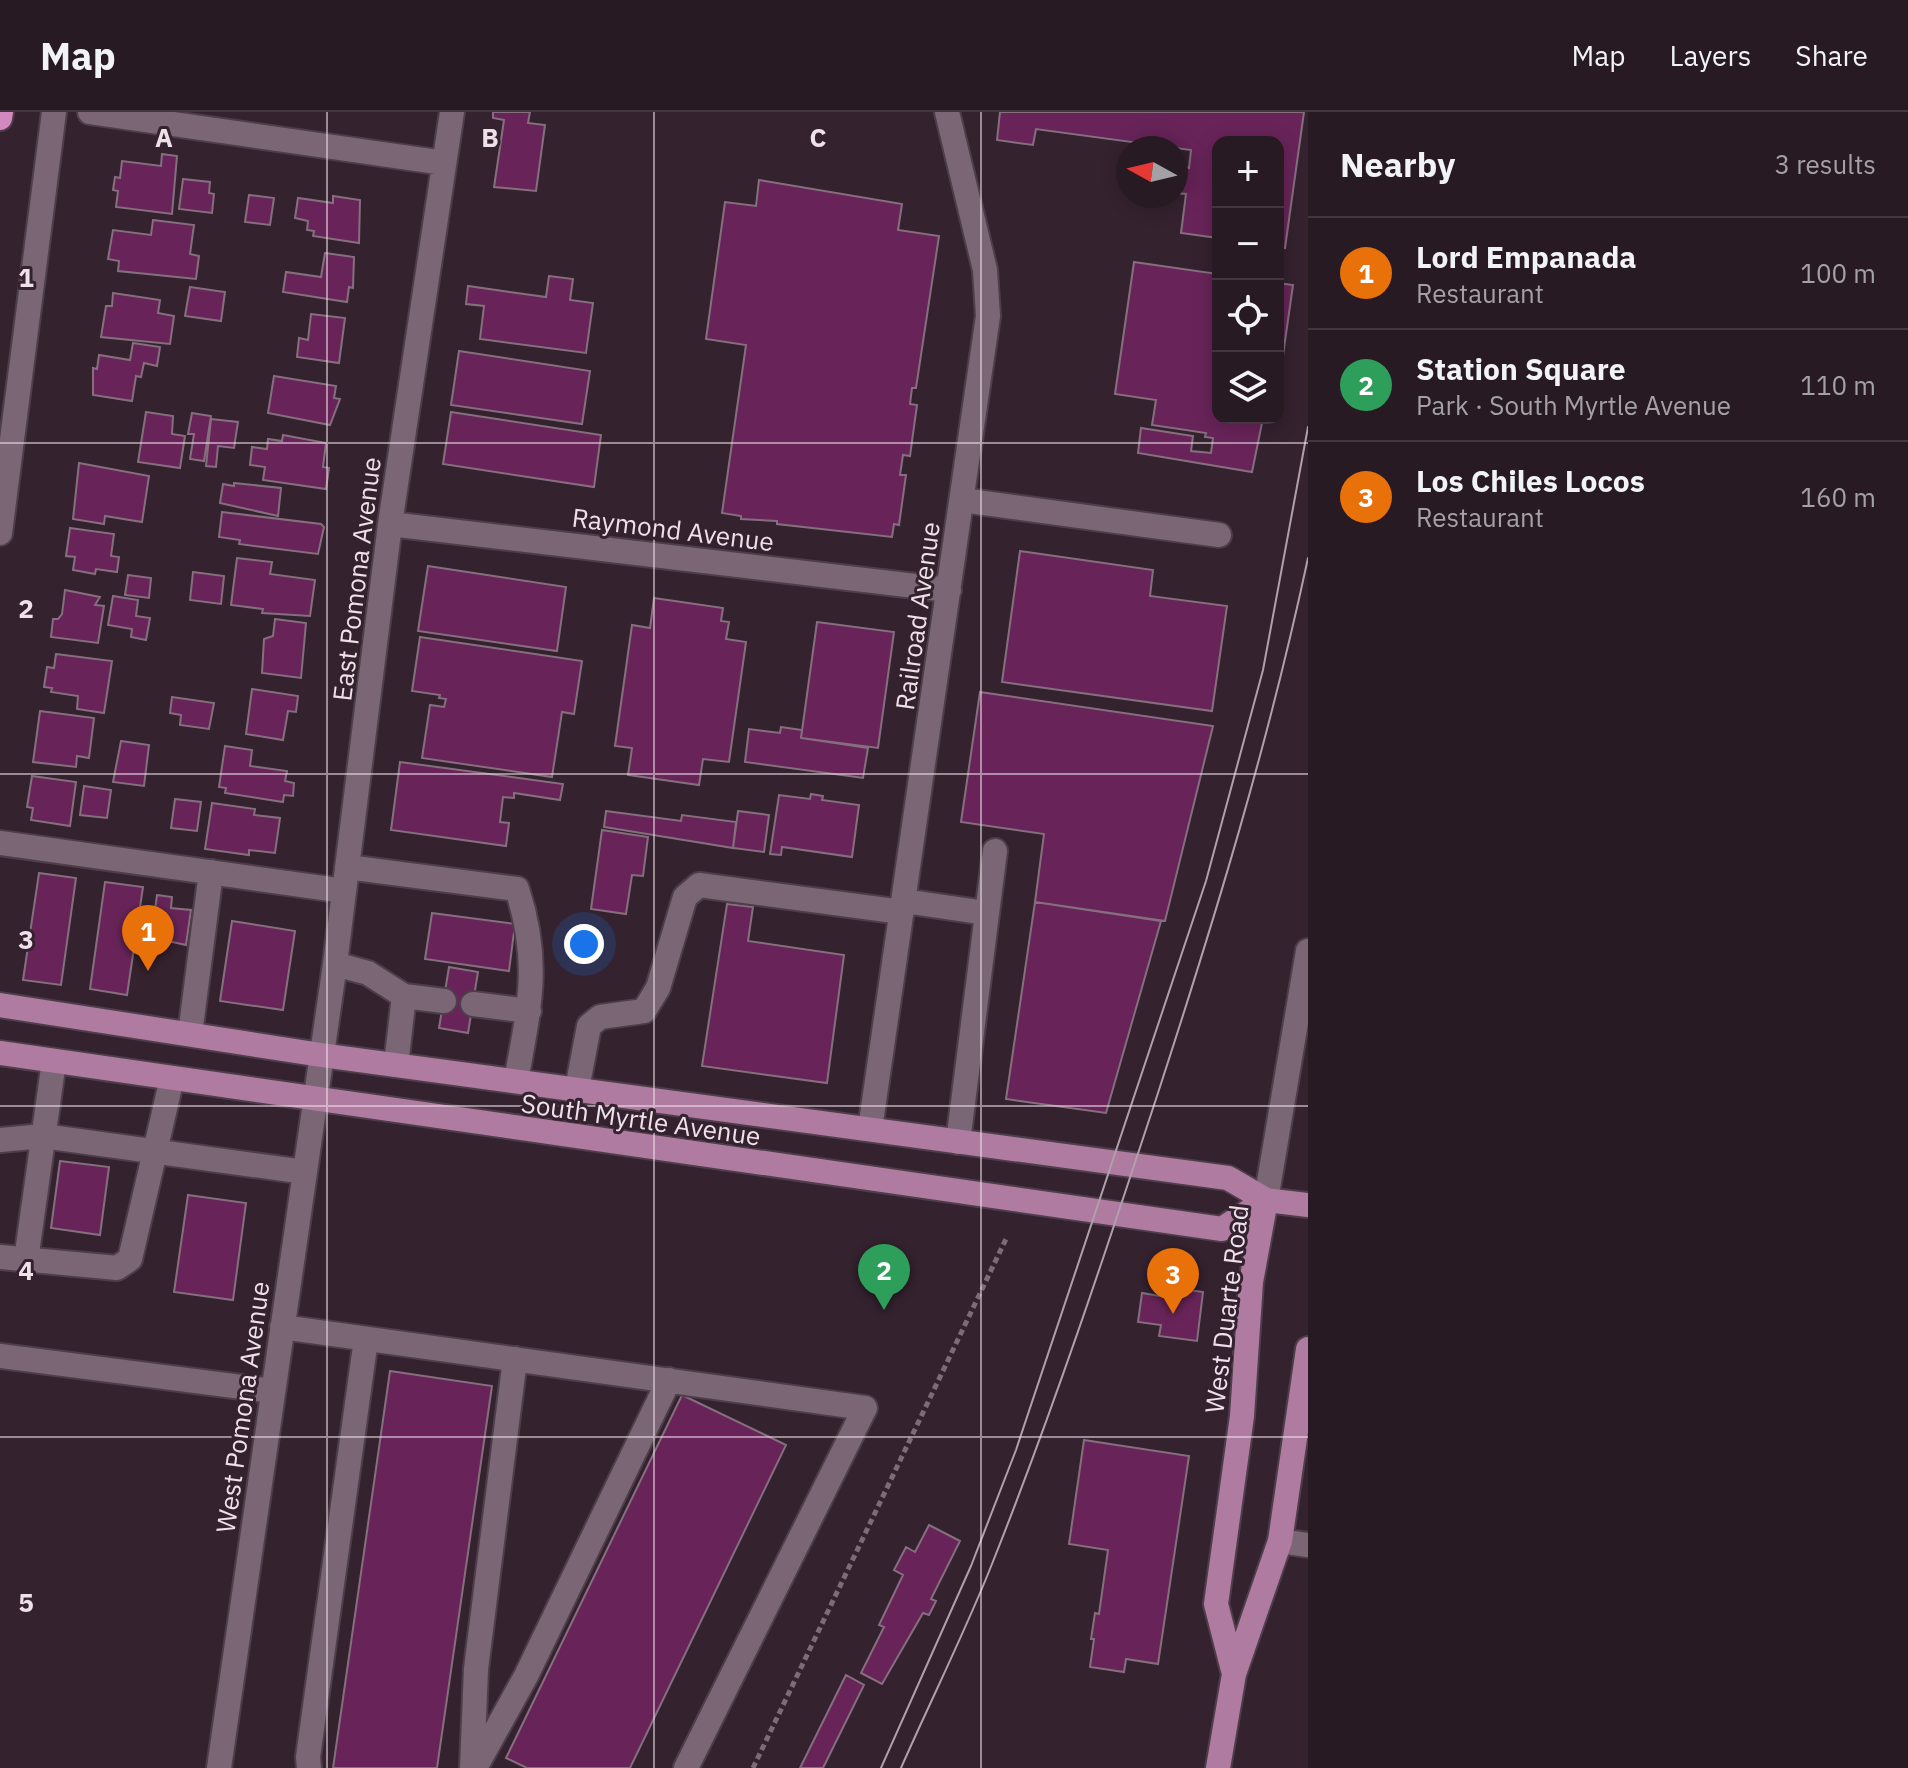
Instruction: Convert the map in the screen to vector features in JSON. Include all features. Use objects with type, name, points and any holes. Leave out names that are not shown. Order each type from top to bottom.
[{"type":"highway","points":[[0,118],[1,112]]},
{"type":"main road","name":"South Myrtle Avenue","points":[[0,1005],[321,1055],[1228,1178],[1266,1200],[1308,1205]]},
{"type":"main road","name":"South Myrtle Avenue","points":[[0,1053],[1222,1229],[1266,1200]]},
{"type":"main road","name":"West Duarte Road","points":[[1234,1674],[1216,1604],[1242,1416],[1251,1282],[1266,1200]]},
{"type":"main road","name":"West Duarte Road","points":[[1218,1768],[1234,1674],[1280,1541],[1308,1349]]},
{"type":"street","points":[[0,533],[54,112]]},
{"type":"street","points":[[90,112],[444,163]]},
{"type":"street","name":"East Pomona Avenue","points":[[321,1055],[390,524],[452,112]]},
{"type":"street","name":"Railroad Avenue","points":[[870,1129],[988,316],[985,270],[947,112]]},
{"type":"street","points":[[962,500],[1219,535]]},
{"type":"street","name":"Raymond Avenue","points":[[390,524],[949,590]]},
{"type":"street","points":[[0,843],[211,872],[517,889],[529,925],[533,986],[516,1081]]},
{"type":"street","points":[[958,1142],[995,851]]},
{"type":"street","points":[[190,1034],[211,872]]},
{"type":"street","points":[[577,1089],[589,1026],[600,1017],[644,1011],[658,988],[685,897],[699,885],[986,913]]},
{"type":"street","name":"West Duarte Road","points":[[1266,1200],[1308,951]]},
{"type":"street","points":[[335,964],[368,973],[404,996],[444,1001]]},
{"type":"street","points":[[396,1065],[404,996]]},
{"type":"street","points":[[473,1004],[529,1011]]},
{"type":"street","name":"West Pomona Avenue","points":[[219,1768],[321,1055]]},
{"type":"street","points":[[26,1260],[54,1061]]},
{"type":"street","points":[[0,1257],[117,1268],[130,1259],[172,1078]]},
{"type":"street","points":[[0,1140],[43,1136],[305,1172]]},
{"type":"street","points":[[282,1327],[865,1408],[686,1768]]},
{"type":"street","points":[[309,1768],[308,1757],[366,1339]]},
{"type":"street","points":[[0,1356],[273,1391]]},
{"type":"street","points":[[474,1768],[476,1669],[515,1359]]},
{"type":"street","points":[[474,1768],[533,1662],[669,1380]]},
{"type":"street","points":[[1280,1541],[1308,1545]]},
{"type":"path","points":[[753,1768],[1006,1239]]},
{"type":"building","points":[[493,112],[530,112],[528,123],[545,125],[536,191],[494,187],[504,120],[493,118]]},
{"type":"building","points":[[1000,112],[1304,112],[1285,248],[1284,136],[1212,136],[1212,237],[1181,233],[1184,208],[1188,208],[1191,150],[1188,150],[1188,136],[1116,136],[1116,140],[1036,129],[1033,145],[997,140]]},
{"type":"building","points":[[162,154],[177,156],[172,214],[116,207],[118,191],[113,190],[115,177],[120,178],[122,161],[161,166]]},
{"type":"building","points":[[183,179],[210,182],[209,193],[214,194],[212,213],[179,209]]},
{"type":"building","points":[[759,180],[902,204],[898,230],[939,236],[916,388],[912,388],[910,404],[917,405],[910,456],[903,455],[900,475],[906,475],[899,525],[894,524],[892,537],[741,519],[741,516],[722,513],[746,345],[706,339],[725,202],[756,206]]},
{"type":"building","points":[[249,195],[274,198],[270,225],[245,222]]},
{"type":"building","points":[[333,196],[360,200],[359,243],[313,236],[314,231],[307,230],[308,221],[295,218],[298,198],[333,203]]},
{"type":"building","points":[[153,220],[194,225],[190,254],[199,256],[196,279],[118,271],[119,261],[108,259],[113,230],[151,235]]},
{"type":"building","points":[[325,253],[354,257],[353,288],[349,287],[347,302],[283,292],[286,272],[321,277]]},
{"type":"building","points":[[1134,262],[1212,273],[1212,424],[1262,424],[1252,472],[1138,453],[1141,428],[1193,436],[1191,451],[1211,453],[1213,438],[1205,437],[1206,433],[1152,425],[1156,400],[1115,394]]},
{"type":"building","points":[[549,276],[573,279],[570,300],[593,303],[586,353],[480,339],[484,306],[466,304],[468,286],[546,297]]},
{"type":"building","points":[[1284,284],[1293,285],[1284,348]]},
{"type":"building","points":[[190,287],[225,292],[221,321],[185,316]]},
{"type":"building","points":[[113,293],[160,300],[158,313],[174,316],[170,344],[101,337],[106,306],[112,306]]},
{"type":"building","points":[[311,314],[345,318],[339,363],[297,357],[299,338],[308,340]]},
{"type":"building","points":[[133,343],[160,347],[157,366],[144,363],[141,377],[136,376],[132,401],[93,395],[93,368],[97,369],[99,355],[130,360]]},
{"type":"building","points":[[459,351],[590,371],[582,424],[451,405]]},
{"type":"building","points":[[274,376],[336,386],[334,398],[340,399],[330,425],[268,413]]},
{"type":"building","points":[[146,412],[173,416],[172,434],[185,436],[180,468],[138,462]]},
{"type":"building","points":[[451,412],[601,435],[594,487],[443,464]]},
{"type":"building","points":[[192,413],[211,416],[204,461],[190,459],[194,434],[188,434]]},
{"type":"building","points":[[211,419],[238,422],[234,448],[218,446],[216,467],[206,466]]},
{"type":"building","points":[[283,435],[326,443],[323,467],[329,468],[326,489],[263,480],[265,467],[250,465],[252,447],[267,449],[268,439],[282,441]]},
{"type":"building","points":[[79,463],[149,476],[142,522],[105,516],[104,524],[73,519]]},
{"type":"building","points":[[234,483],[281,488],[278,516],[220,503],[223,484],[234,486]]},
{"type":"building","points":[[222,512],[321,524],[324,527],[318,554],[239,544],[240,540],[219,537]]},
{"type":"building","points":[[70,528],[114,534],[111,556],[119,557],[117,572],[96,569],[95,574],[73,570],[75,557],[66,556]]},
{"type":"building","points":[[1020,551],[1153,570],[1150,596],[1227,606],[1212,711],[1002,682]]},
{"type":"building","points":[[237,558],[272,562],[270,574],[315,580],[310,616],[262,613],[263,609],[231,605]]},
{"type":"building","points":[[428,566],[566,587],[557,651],[418,631]]},
{"type":"building","points":[[193,572],[224,576],[221,604],[190,600]]},
{"type":"building","points":[[128,575],[151,578],[149,598],[125,595]]},
{"type":"building","points":[[65,590],[100,597],[95,605],[104,606],[98,643],[51,637],[53,619],[58,619],[62,614]]},
{"type":"building","points":[[113,596],[138,600],[136,616],[150,618],[146,640],[131,637],[132,629],[108,625]]},
{"type":"building","points":[[654,598],[723,608],[721,621],[729,622],[726,639],[746,642],[729,762],[703,759],[699,785],[628,775],[632,748],[615,746],[632,625],[650,628]]},
{"type":"building","points":[[275,619],[306,623],[301,678],[262,673],[264,639],[273,636]]},
{"type":"building","points":[[817,622],[894,632],[878,748],[801,738]]},
{"type":"building","points":[[420,637],[582,661],[574,714],[562,712],[552,777],[422,758],[430,705],[444,707],[446,699],[439,698],[440,695],[412,691]]},
{"type":"building","points":[[56,654],[112,661],[104,713],[77,709],[78,696],[51,692],[52,688],[44,687],[47,667],[54,668]]},
{"type":"building","points":[[252,689],[298,696],[296,712],[288,711],[283,740],[246,734]]},
{"type":"building","points":[[980,692],[1213,726],[1165,921],[1035,902],[1044,834],[961,822]]},
{"type":"building","points":[[172,697],[214,703],[209,729],[180,725],[181,715],[170,713]]},
{"type":"building","points":[[40,711],[94,718],[89,758],[77,756],[76,767],[33,762]]},
{"type":"building","points":[[781,727],[802,730],[801,738],[868,748],[863,778],[745,762],[749,729],[780,733]]},
{"type":"building","points":[[121,741],[149,745],[144,786],[113,782]]},
{"type":"building","points":[[225,746],[252,750],[250,766],[287,771],[285,781],[294,783],[293,796],[284,795],[283,802],[225,793],[226,788],[219,787]]},
{"type":"building","points":[[400,762],[563,784],[560,800],[514,793],[514,798],[503,797],[500,822],[509,823],[506,846],[391,830]]},
{"type":"building","points":[[32,776],[76,782],[70,826],[31,820],[33,808],[27,807]]},
{"type":"building","points":[[84,786],[111,790],[107,818],[80,815]]},
{"type":"building","points":[[811,794],[823,796],[822,800],[859,805],[852,857],[782,847],[781,855],[770,854],[779,795],[810,799]]},
{"type":"building","points":[[175,799],[201,802],[197,831],[171,828]]},
{"type":"building","points":[[212,803],[255,809],[254,815],[280,818],[275,853],[249,850],[249,855],[205,849]]},
{"type":"building","points":[[606,811],[681,821],[682,815],[736,822],[733,848],[604,827]]},
{"type":"building","points":[[738,811],[769,815],[764,852],[733,848]]},
{"type":"building","points":[[602,830],[648,837],[643,876],[632,875],[626,914],[591,909]]},
{"type":"building","points":[[39,873],[76,878],[61,985],[23,980]]},
{"type":"building","points":[[105,882],[143,887],[127,995],[90,989]]},
{"type":"building","points":[[157,895],[172,897],[171,908],[191,910],[186,945],[136,934],[137,921],[153,924]]},
{"type":"building","points":[[1035,902],[1161,921],[1106,1113],[1006,1099]]},
{"type":"building","points":[[727,904],[753,907],[748,941],[844,955],[827,1083],[702,1066]]},
{"type":"building","points":[[432,913],[515,924],[509,971],[425,959]]},
{"type":"building","points":[[232,921],[295,931],[283,1010],[220,1001]]},
{"type":"building","points":[[449,967],[478,972],[468,1033],[439,1028]]},
{"type":"building","points":[[60,1161],[109,1167],[100,1235],[51,1228]]},
{"type":"building","points":[[188,1195],[246,1203],[233,1300],[174,1292]]},
{"type":"building","points":[[1168,1287],[1203,1292],[1197,1341],[1159,1336],[1161,1325],[1138,1322],[1142,1293],[1166,1297]]},
{"type":"building","points":[[390,1371],[492,1386],[437,1768],[333,1768]]},
{"type":"building","points":[[682,1395],[786,1445],[630,1768],[527,1768],[506,1758]]},
{"type":"building","points":[[1084,1440],[1189,1456],[1158,1664],[1126,1659],[1124,1672],[1090,1667],[1095,1613],[1099,1614],[1108,1550],[1069,1544]]},
{"type":"building","points":[[929,1525],[960,1541],[931,1599],[936,1601],[929,1615],[923,1613],[882,1684],[861,1673],[884,1627],[879,1625],[903,1575],[894,1570],[906,1547],[915,1552]]},
{"type":"building","points":[[846,1675],[864,1685],[823,1768],[800,1768]]},
{"type":"tram line","points":[[881,1768],[971,1566],[1016,1450],[1206,881],[1263,670],[1308,427]]},
{"type":"tram line","points":[[901,1768],[969,1619],[1013,1511],[1118,1215],[1240,829],[1308,558]]},
{"type":"place","name":"Lord Empanada","points":[[148,971]]},
{"type":"place","name":"Station Square","points":[[884,1310]]},
{"type":"place","name":"Los Chiles Locos","points":[[1173,1314]]}]
